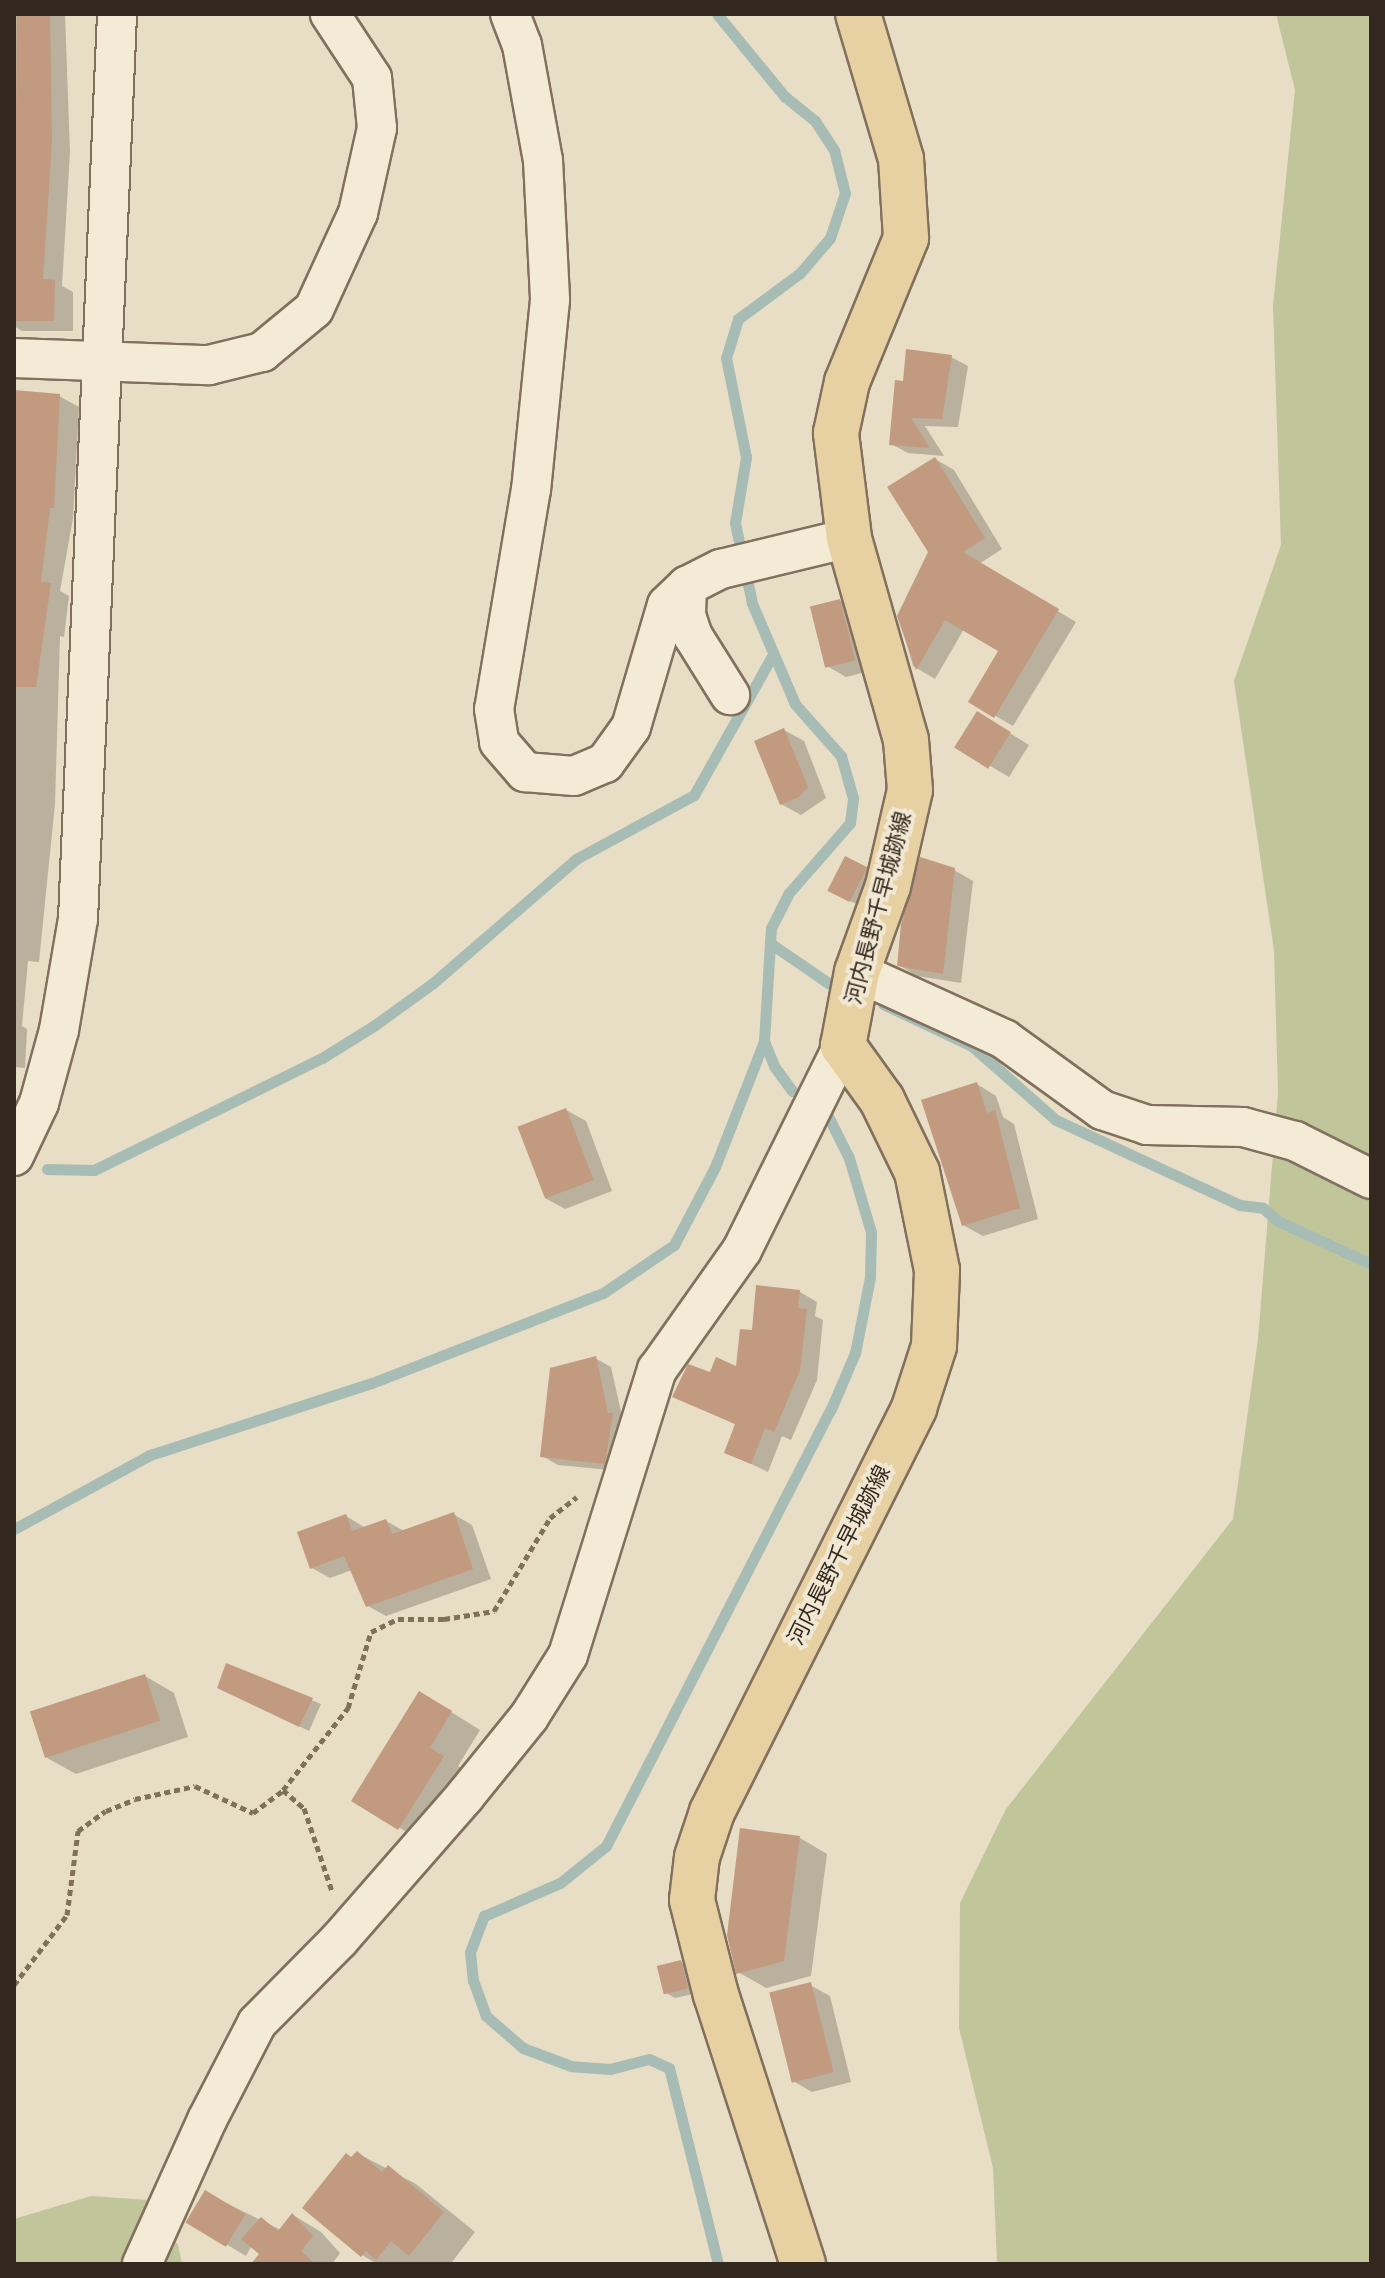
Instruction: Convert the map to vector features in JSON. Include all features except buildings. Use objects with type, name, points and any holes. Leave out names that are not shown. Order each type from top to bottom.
[{"type":"main road","name":"河内長野千早城跡線","points":[[803,2264],[716,1995],[692,1900],[697,1857],[712,1812],[914,1408],[934,1346],[937,1270],[917,1172],[882,1100],[843,1046],[857,972],[888,886],[910,790],[906,740],[837,541],[836,433],[847,382],[906,238],[901,159],[858,14]]},
{"type":"street","points":[[14,1156],[39,1103],[59,1030],[78,919],[105,364],[117,14]]},
{"type":"street","points":[[14,358],[105,364],[209,365],[262,352],[314,309],[358,213],[377,128],[372,78],[330,14]]},
{"type":"street","points":[[510,14],[522,45],[543,160],[550,300],[531,489],[494,709],[499,742],[525,772],[574,776],[605,763],[631,727],[667,605],[687,586],[721,569],[837,541]]},
{"type":"street","points":[[687,586],[686,615],[693,636],[730,695]]},
{"type":"street","points":[[857,972],[1004,1039],[1102,1110],[1147,1125],[1243,1127],[1295,1141],[1371,1179]]},
{"type":"street","points":[[142,2264],[207,2120],[257,2023],[340,1939],[529,1717],[568,1655],[617,1484],[657,1370],[742,1250],[843,1046]]},
{"type":"path","points":[[14,1985],[67,1915],[78,1831],[96,1817],[135,1799],[195,1786],[253,1813],[283,1790],[348,1708],[371,1632],[398,1619],[444,1619],[494,1611],[550,1518],[578,1496],[617,1484]]},
{"type":"path","points":[[283,1790],[304,1808],[319,1841],[340,1939]]},
{"type":"green space","points":[[1276,14],[1371,14],[1371,2264],[997,2264],[993,2168],[959,2028],[960,1903],[1006,1809],[1233,1519],[1258,1339],[1278,1092],[1274,950],[1234,681],[1281,545],[1273,306],[1295,90]]},
{"type":"green space","points":[[91,2196],[148,2200],[178,2245],[182,2264],[14,2264],[14,2219]]},
{"type":"waterway","points":[[14,1529],[150,1455],[372,1383],[603,1293],[674,1245],[715,1167],[764,1041],[771,928],[788,894],[850,823],[853,798],[841,756],[795,704],[752,603],[735,523],[746,457],[726,358],[738,319],[800,273],[830,238],[845,193],[834,150],[815,121],[785,97],[717,14]]},
{"type":"waterway","points":[[47,1169],[94,1170],[322,1058],[375,1025],[433,983],[576,859],[694,795],[772,656]]},
{"type":"waterway","points":[[770,943],[837,989]]},
{"type":"waterway","points":[[883,1004],[972,1046],[1056,1120],[1240,1205],[1263,1208],[1278,1221],[1371,1264]]},
{"type":"waterway","points":[[764,1041],[774,1066],[792,1091]]},
{"type":"waterway","points":[[718,2264],[669,2068],[649,2059],[610,2069],[571,2066],[523,2048],[486,2016],[473,1981],[470,1952],[484,1916],[560,1883],[606,1846],[831,1409],[855,1353],[870,1277],[871,1232],[849,1158],[828,1116]]}]
